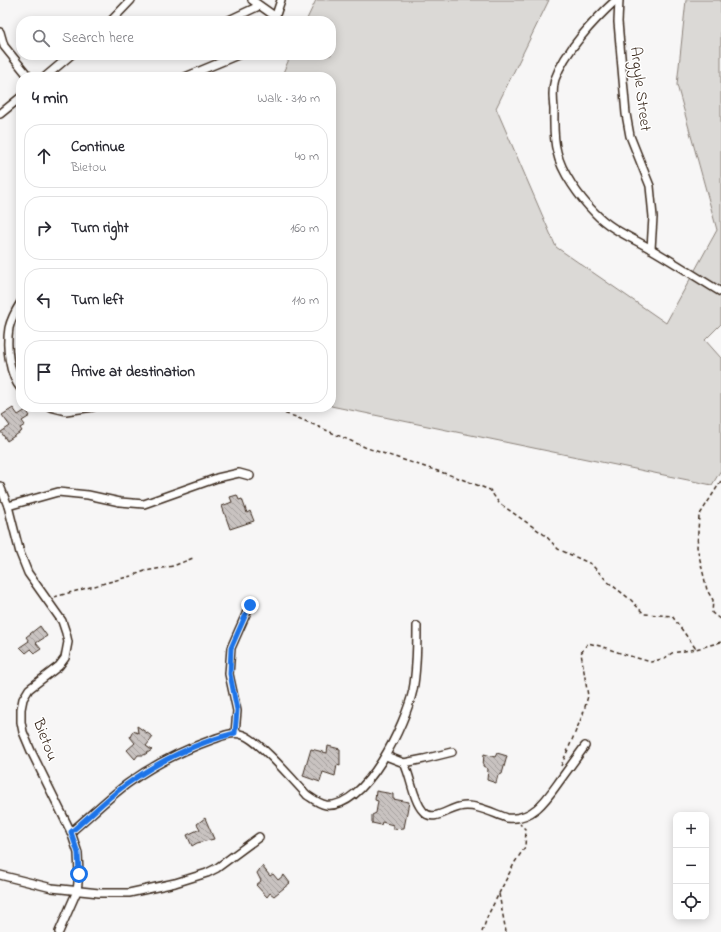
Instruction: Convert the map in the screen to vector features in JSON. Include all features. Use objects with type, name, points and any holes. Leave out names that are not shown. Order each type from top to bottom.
[{"type":"street","points":[[116,16],[132,0]]},
{"type":"street","points":[[252,0],[271,16]]},
{"type":"street","points":[[276,16],[281,0]]},
{"type":"street","points":[[617,0],[606,9],[573,47],[555,80],[553,89],[554,127],[557,152],[565,172],[595,214],[610,225],[721,292]]},
{"type":"street","name":"Argyle Street","points":[[617,0],[620,53],[628,128],[650,186],[652,198],[651,249]]},
{"type":"street","points":[[238,16],[259,6]]},
{"type":"street","points":[[0,32],[4,46],[26,72]]},
{"type":"street","points":[[51,72],[65,60]]},
{"type":"street","points":[[196,72],[226,60]]},
{"type":"street","points":[[0,114],[16,101]]},
{"type":"street","points":[[16,311],[9,329],[8,344],[12,374],[16,384]]},
{"type":"street","points":[[8,506],[52,493],[64,492],[120,502],[144,504],[217,478],[239,473],[250,476]]},
{"type":"street","name":"Bietou","points":[[0,486],[8,506],[20,553],[28,573],[62,621],[66,633],[67,648],[64,658],[58,666],[29,689],[23,699],[21,709],[23,732],[71,832],[80,862],[77,891],[59,932]]},
{"type":"street","points":[[235,733],[237,710],[230,674],[231,648],[250,605]]},
{"type":"street","points":[[71,832],[112,795],[141,774],[195,746],[235,733],[244,735],[258,744],[316,802],[327,805],[336,804],[352,797],[363,786],[386,756],[397,736],[413,689],[417,647],[417,626]]},
{"type":"street","points":[[404,762],[419,806],[426,814],[436,816],[457,807],[467,806],[479,808],[507,818],[514,818],[529,814],[541,806],[585,746]]},
{"type":"street","points":[[386,756],[404,762],[452,752]]},
{"type":"street","points":[[0,875],[52,888],[99,893],[129,893],[175,883],[207,873],[217,868],[259,837]]},
{"type":"path","points":[[280,412],[296,417],[367,448],[456,477],[490,490],[499,503],[546,536],[558,549],[591,564],[644,614],[672,616],[696,649]]},
{"type":"path","points":[[721,482],[699,516],[698,547],[707,590],[713,600],[712,613],[721,620]]},
{"type":"path","points":[[47,599],[145,571],[173,566],[192,558]]},
{"type":"path","points":[[560,770],[583,714],[588,696],[581,653],[588,643],[651,662],[665,658],[672,653],[696,649],[721,642]]},
{"type":"path","points":[[482,932],[488,915],[515,862],[525,847],[526,830],[514,818]]},
{"type":"path","points":[[500,894],[506,932]]},
{"type":"shaded area","points":[[316,0],[549,0],[496,108],[556,247],[666,323],[717,230],[677,85],[686,0],[721,0],[721,324],[705,340],[721,358],[721,470],[712,485],[336,407],[336,72],[283,72],[289,60],[336,60],[336,16],[308,16]]},
{"type":"building","points":[[13,408],[18,415],[23,412],[27,412],[30,416],[22,421],[25,425],[20,428],[22,431],[7,441],[1,432],[10,426],[2,415]]},
{"type":"building","points":[[237,495],[239,500],[242,499],[247,513],[250,511],[254,521],[230,529],[222,506],[232,502],[230,497]]},
{"type":"building","points":[[40,626],[47,636],[36,643],[41,649],[35,653],[31,649],[26,653],[20,647],[29,641],[26,637]]},
{"type":"building","points":[[137,726],[153,737],[146,746],[152,750],[144,755],[138,755],[135,759],[127,750],[135,743],[130,737],[133,731],[138,733]]},
{"type":"building","points":[[328,746],[340,749],[340,766],[337,765],[335,776],[323,772],[320,782],[303,776],[311,749],[327,753]]},
{"type":"building","points":[[497,753],[507,756],[502,774],[498,775],[496,783],[487,780],[488,769],[483,766],[484,754],[495,757]]},
{"type":"building","points":[[376,791],[393,794],[393,799],[409,802],[404,828],[393,829],[393,825],[382,822],[381,825],[372,823],[372,815],[376,813],[378,801],[375,800]]},
{"type":"building","points":[[205,818],[214,839],[197,843],[192,846],[187,835],[200,829],[197,824]]},
{"type":"building","points":[[262,866],[270,876],[273,874],[278,880],[284,875],[290,883],[274,896],[270,893],[267,897],[256,885],[261,881],[257,873]]},
{"type":"route","points":[[79,874],[80,862],[71,832],[112,795],[141,774],[183,752],[223,736],[235,733],[237,710],[230,674],[231,648],[250,605]]}]
